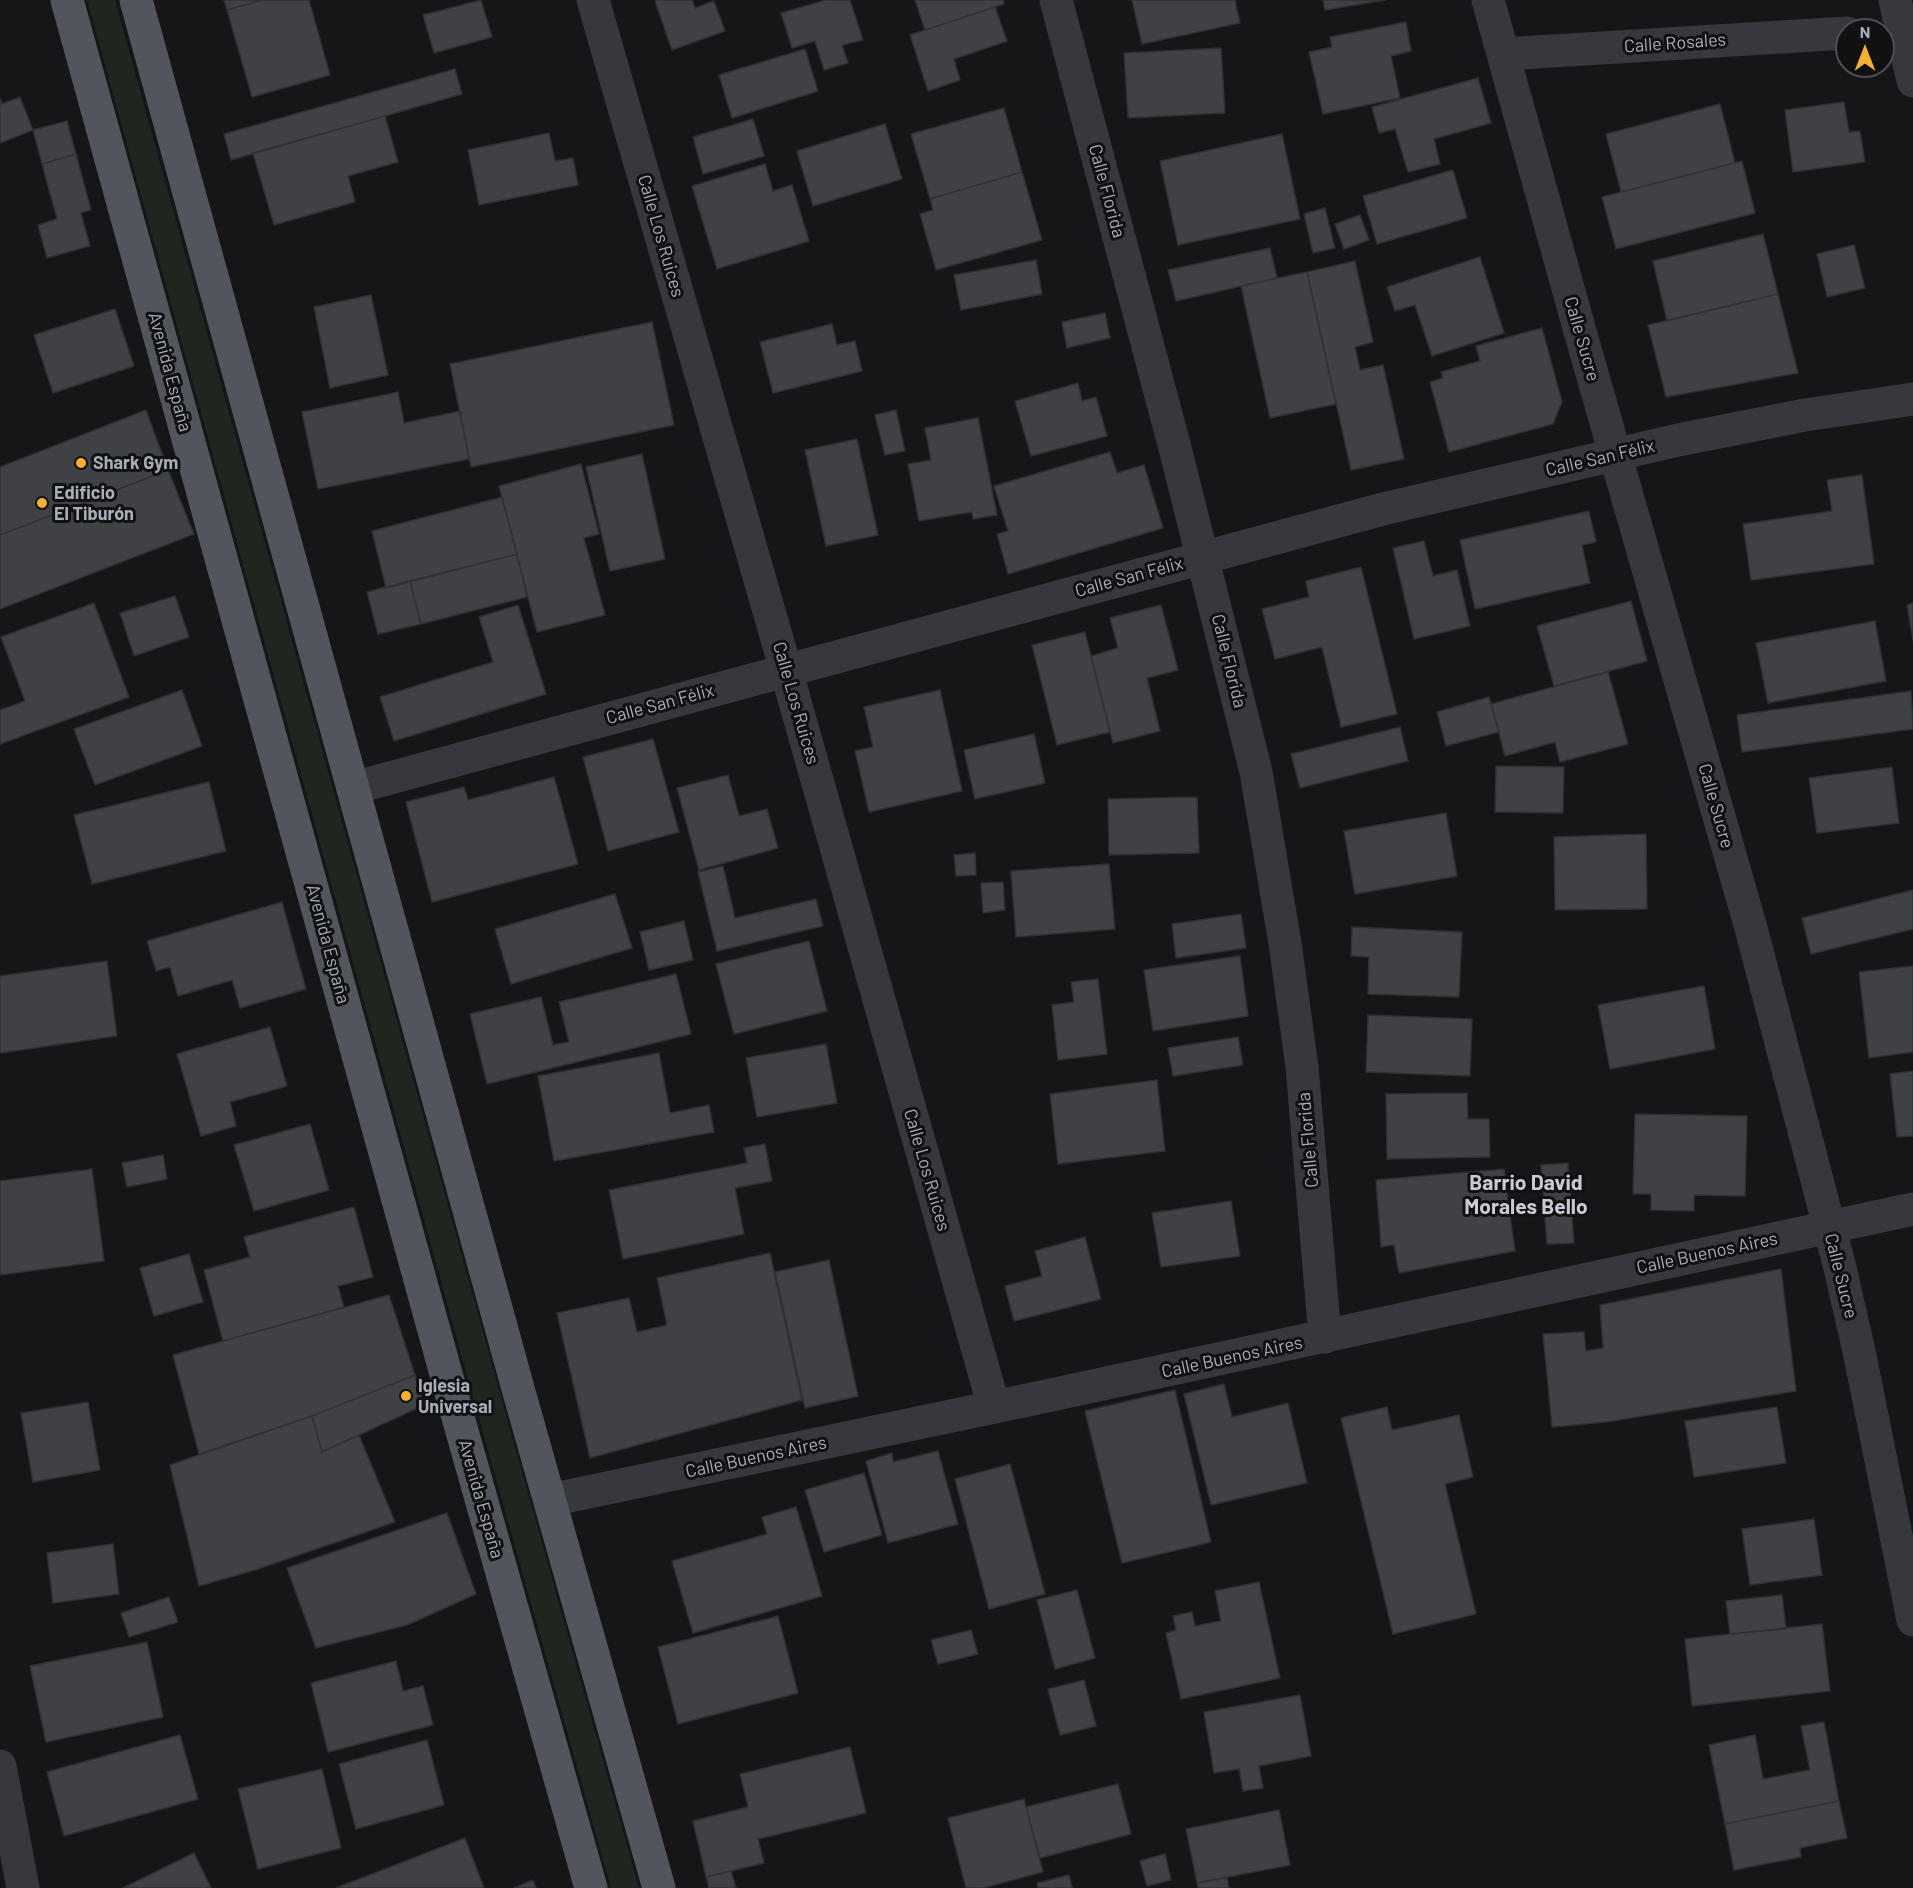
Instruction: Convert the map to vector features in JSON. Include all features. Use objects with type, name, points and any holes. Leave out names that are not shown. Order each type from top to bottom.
[{"type":"main road","name":"Avenida España","points":[[67,0],[450,1387],[591,1888]]},
{"type":"main road","points":[[136,0],[659,1888]]},
{"type":"street","name":"Calle Los Ruices","points":[[592,0],[786,669],[994,1407]]},
{"type":"street","name":"Calle Florida","points":[[1056,0],[1203,557],[1256,772],[1285,943],[1302,1067],[1325,1337]]},
{"type":"street","name":"Calle Sucre","points":[[1488,0],[1751,928],[1829,1226],[1859,1351],[1913,1620]]},
{"type":"street","points":[[1898,22],[1913,81]]},
{"type":"street","name":"Calle Rosales","points":[[1503,54],[1835,34]]},
{"type":"street","name":"Calle San Félix","points":[[353,789],[786,669],[1383,509],[1678,440],[1805,415],[1913,399]]},
{"type":"street","name":"Calle Buenos Aires","points":[[550,1500],[1325,1337],[1913,1209]]},
{"type":"street","points":[[0,1766],[23,1888]]},
{"type":"shaded area","points":[[87,0],[115,0],[639,1888],[611,1888]]},
{"type":"building","points":[[224,0],[262,0],[227,10]]},
{"type":"building","points":[[262,0],[309,0],[330,75],[252,97],[227,10]]},
{"type":"building","points":[[481,0],[492,37],[434,53],[423,15]]},
{"type":"building","points":[[692,0],[695,8],[714,1],[725,31],[672,50],[655,1]]},
{"type":"building","points":[[826,0],[850,0],[863,40],[842,45],[848,63],[824,70],[815,41],[792,48],[781,13]]},
{"type":"building","points":[[915,0],[1003,0],[1004,4],[925,30]]},
{"type":"building","points":[[1132,0],[1235,0],[1240,23],[1142,44]]},
{"type":"building","points":[[1323,0],[1386,0],[1325,10]]},
{"type":"building","points":[[995,7],[1007,41],[954,59],[960,80],[928,91],[910,35]]},
{"type":"building","points":[[1406,22],[1411,51],[1391,56],[1400,98],[1323,114],[1309,52],[1332,47],[1330,37]]},
{"type":"building","points":[[1221,48],[1225,113],[1128,118],[1124,53]]},
{"type":"building","points":[[805,49],[818,91],[732,118],[719,75]]},
{"type":"building","points":[[455,69],[462,94],[231,160],[224,134]]},
{"type":"building","points":[[1478,78],[1491,123],[1434,139],[1440,164],[1408,172],[1395,129],[1379,133],[1372,107]]},
{"type":"building","points":[[20,97],[33,130],[0,143],[0,98],[2,104]]},
{"type":"building","points":[[1844,102],[1849,132],[1860,131],[1865,162],[1793,172],[1785,110]]},
{"type":"building","points":[[1720,104],[1735,163],[1621,192],[1606,134]]},
{"type":"building","points":[[1004,108],[1022,172],[930,199],[911,134]]},
{"type":"building","points":[[385,116],[398,162],[348,176],[355,202],[274,225],[253,153]]},
{"type":"building","points":[[753,119],[764,156],[703,174],[693,137]]},
{"type":"building","points":[[67,121],[76,154],[42,164],[33,130]]},
{"type":"building","points":[[885,124],[902,179],[813,206],[797,151]]},
{"type":"building","points":[[549,133],[555,161],[573,158],[578,185],[479,205],[468,150]]},
{"type":"building","points":[[1282,134],[1300,219],[1178,245],[1160,161]]},
{"type":"building","points":[[76,154],[91,210],[81,213],[90,246],[47,258],[38,225],[57,219],[42,164]]},
{"type":"building","points":[[1742,161],[1755,213],[1616,249],[1602,197]]},
{"type":"building","points":[[765,164],[773,191],[792,185],[809,241],[717,269],[692,186]]},
{"type":"building","points":[[1453,170],[1467,218],[1377,244],[1363,196]]},
{"type":"building","points":[[1022,172],[1042,240],[936,270],[920,214],[933,210],[930,199]]},
{"type":"building","points":[[1325,208],[1335,248],[1313,253],[1304,214]]},
{"type":"building","points":[[1360,215],[1369,240],[1344,249],[1335,224]]},
{"type":"building","points":[[1763,234],[1778,294],[1667,321],[1653,261]]},
{"type":"building","points":[[1854,245],[1865,288],[1827,297],[1817,254]]},
{"type":"building","points":[[1270,248],[1277,278],[1176,301],[1168,270]]},
{"type":"building","points":[[1480,257],[1504,333],[1432,356],[1415,305],[1395,311],[1387,287]]},
{"type":"building","points":[[1036,260],[1042,294],[961,310],[954,275]]},
{"type":"building","points":[[1355,261],[1373,342],[1355,347],[1360,370],[1383,365],[1404,459],[1351,470],[1307,272]]},
{"type":"building","points":[[1307,272],[1336,404],[1270,418],[1241,286]]},
{"type":"building","points":[[1778,294],[1798,373],[1666,397],[1648,325]]},
{"type":"building","points":[[371,295],[388,375],[330,388],[314,307]]},
{"type":"building","points":[[115,309],[134,366],[53,393],[34,335]]},
{"type":"building","points":[[1105,313],[1110,338],[1067,348],[1062,322]]},
{"type":"building","points":[[652,322],[674,425],[471,467],[450,364]]},
{"type":"building","points":[[832,324],[837,345],[855,341],[862,371],[773,393],[760,342]]},
{"type":"building","points":[[1542,328],[1562,402],[1553,424],[1449,452],[1430,382],[1443,378],[1441,372],[1480,361],[1476,346]]},
{"type":"building","points":[[1078,383],[1082,401],[1096,397],[1107,436],[1031,456],[1015,401]]},
{"type":"building","points":[[398,392],[404,423],[460,411],[469,459],[318,489],[302,412]]},
{"type":"building","name":"Edificio El Tiburón","points":[[146,410],[168,470],[0,535],[0,467]]},
{"type":"building","points":[[896,410],[905,451],[885,455],[875,415]]},
{"type":"building","points":[[978,418],[997,515],[973,519],[972,512],[919,521],[908,464],[931,460],[925,428]]},
{"type":"building","points":[[857,439],[878,535],[826,546],[805,450]]},
{"type":"building","points":[[1110,452],[1117,473],[1144,465],[1163,528],[1008,574],[997,534],[1008,531],[994,486]]},
{"type":"building","points":[[642,454],[665,559],[610,571],[586,467]]},
{"type":"building","points":[[581,464],[599,534],[584,538],[605,615],[537,632],[499,486]]},
{"type":"building","points":[[168,470],[194,534],[0,609],[0,535]]},
{"type":"building","points":[[1862,475],[1874,564],[1751,580],[1743,524],[1832,511],[1827,480]]},
{"type":"building","points":[[502,497],[517,554],[386,588],[372,531]]},
{"type":"building","points":[[1589,511],[1596,542],[1582,545],[1590,583],[1475,609],[1460,540]]},
{"type":"building","points":[[1424,541],[1433,576],[1457,570],[1470,626],[1414,639],[1393,548]]},
{"type":"building","points":[[517,554],[527,597],[421,624],[410,581]]},
{"type":"building","points":[[1361,567],[1397,714],[1341,727],[1322,647],[1275,659],[1262,609],[1309,597],[1306,581]]},
{"type":"building","points":[[410,581],[421,624],[378,634],[367,592]]},
{"type":"building","points":[[175,596],[189,637],[134,656],[120,613]]},
{"type":"building","points":[[1631,601],[1647,661],[1554,686],[1537,626]]},
{"type":"building","points":[[94,603],[129,697],[0,744],[0,710],[25,701],[1,637]]},
{"type":"building","points":[[1913,603],[1913,640],[1907,605]]},
{"type":"building","points":[[518,605],[546,694],[394,741],[380,697],[493,662],[479,617]]},
{"type":"building","points":[[1161,605],[1178,670],[1147,678],[1160,731],[1113,743],[1091,656],[1118,648],[1110,618]]},
{"type":"building","points":[[1875,621],[1886,681],[1768,703],[1756,643]]},
{"type":"building","points":[[1085,632],[1110,732],[1057,745],[1032,645]]},
{"type":"building","points":[[1608,672],[1628,744],[1560,762],[1555,742],[1505,756],[1491,704]]},
{"type":"building","points":[[182,690],[202,746],[95,785],[74,729]]},
{"type":"building","points":[[940,690],[962,791],[869,812],[855,751],[873,747],[864,707]]},
{"type":"building","points":[[1911,691],[1913,729],[1742,752],[1737,715]]},
{"type":"building","points":[[1489,697],[1499,732],[1446,746],[1437,712]]},
{"type":"building","points":[[1400,727],[1408,761],[1300,788],[1291,754]]},
{"type":"building","points":[[1034,734],[1045,783],[975,799],[964,750]]},
{"type":"building","points":[[653,739],[679,832],[608,851],[583,757]]},
{"type":"building","points":[[1496,766],[1564,767],[1563,813],[1495,812]]},
{"type":"building","points":[[1892,767],[1899,823],[1817,833],[1809,778]]},
{"type":"building","points":[[728,775],[739,816],[767,809],[778,848],[699,870],[677,788]]},
{"type":"building","points":[[554,777],[578,864],[432,902],[406,802],[464,787],[468,800]]},
{"type":"building","points":[[209,782],[226,851],[92,884],[74,815]]},
{"type":"building","points":[[1197,797],[1199,853],[1109,855],[1108,799]]},
{"type":"building","points":[[1446,813],[1457,876],[1355,894],[1344,831]]},
{"type":"building","points":[[1646,834],[1647,909],[1555,910],[1554,837]]},
{"type":"building","points":[[975,853],[976,875],[956,876],[954,855]]},
{"type":"building","points":[[1109,864],[1115,929],[1016,937],[1011,871]]},
{"type":"building","points":[[723,866],[735,918],[816,899],[823,926],[717,951],[698,872]]},
{"type":"building","points":[[1003,882],[1005,910],[983,913],[981,883]]},
{"type":"building","points":[[1913,890],[1913,929],[1811,954],[1802,918]]},
{"type":"building","points":[[615,894],[632,948],[511,984],[495,929]]},
{"type":"building","points":[[282,902],[306,989],[240,1008],[232,980],[178,996],[170,967],[156,971],[147,941]]},
{"type":"building","points":[[1241,914],[1246,948],[1176,958],[1172,924]]},
{"type":"building","points":[[684,921],[693,960],[649,970],[640,932]]},
{"type":"building","points":[[1352,927],[1462,932],[1459,997],[1368,994],[1369,957],[1351,956]]},
{"type":"building","points":[[809,941],[827,1011],[734,1034],[716,964]]},
{"type":"building","points":[[1240,956],[1248,1016],[1153,1031],[1144,970]]},
{"type":"building","points":[[107,961],[117,1036],[0,1053],[0,976]]},
{"type":"building","points":[[1913,966],[1913,1052],[1869,1058],[1859,972]]},
{"type":"building","points":[[676,974],[691,1034],[487,1084],[470,1014],[541,997],[553,1045],[569,1042],[559,1002]]},
{"type":"building","points":[[1098,979],[1107,1054],[1058,1060],[1052,1005],[1074,1002],[1071,982]]},
{"type":"building","points":[[1704,986],[1715,1049],[1610,1069],[1598,1005]]},
{"type":"building","points":[[1368,1015],[1472,1019],[1470,1076],[1366,1072]]},
{"type":"building","points":[[270,1027],[287,1086],[230,1102],[236,1126],[201,1136],[177,1054]]},
{"type":"building","points":[[1238,1037],[1243,1065],[1173,1076],[1168,1048]]},
{"type":"building","points":[[826,1044],[837,1103],[757,1117],[746,1058]]},
{"type":"building","points":[[659,1053],[670,1113],[709,1105],[714,1132],[554,1161],[538,1076]]},
{"type":"building","points":[[1913,1071],[1913,1136],[1897,1137],[1890,1074]]},
{"type":"building","points":[[1157,1080],[1165,1151],[1058,1164],[1050,1094]]},
{"type":"building","points":[[1467,1093],[1468,1119],[1489,1119],[1490,1157],[1387,1159],[1386,1094]]},
{"type":"building","points":[[1635,1114],[1747,1116],[1745,1196],[1694,1195],[1694,1211],[1651,1210],[1651,1194],[1633,1194]]},
{"type":"building","points":[[310,1124],[329,1190],[254,1211],[234,1145]]},
{"type":"building","points":[[765,1144],[772,1181],[735,1188],[744,1234],[623,1259],[609,1190],[747,1163],[744,1148]]},
{"type":"building","points":[[163,1155],[167,1179],[127,1187],[122,1163]]},
{"type":"building","points":[[1568,1163],[1574,1243],[1547,1244],[1541,1165]]},
{"type":"building","points":[[92,1169],[104,1261],[0,1275],[0,1181]]},
{"type":"building","points":[[1504,1169],[1515,1251],[1399,1273],[1394,1245],[1381,1247],[1376,1180]]},
{"type":"building","points":[[1231,1201],[1240,1256],[1161,1267],[1152,1213]]},
{"type":"building","points":[[354,1207],[373,1277],[338,1286],[344,1307],[223,1341],[204,1270],[250,1257],[244,1237]]},
{"type":"building","points":[[1085,1237],[1101,1299],[1014,1321],[1005,1286],[1042,1276],[1035,1251]]},
{"type":"building","points":[[770,1253],[802,1400],[590,1458],[557,1313],[629,1298],[637,1332],[667,1325],[657,1278]]},
{"type":"building","points":[[189,1254],[203,1302],[154,1316],[140,1268]]},
{"type":"building","points":[[829,1260],[858,1396],[805,1408],[775,1272]]},
{"type":"building","points":[[1781,1269],[1796,1391],[1606,1422],[1552,1427],[1543,1334],[1584,1332],[1586,1351],[1603,1348],[1600,1305]]},
{"type":"building","points":[[389,1295],[415,1375],[312,1416],[199,1454],[173,1355]]},
{"type":"building","points":[[415,1375],[424,1405],[322,1452],[312,1416]]},
{"type":"building","points":[[1224,1384],[1232,1417],[1288,1403],[1307,1483],[1211,1505],[1184,1394]]},
{"type":"building","points":[[1175,1390],[1211,1542],[1122,1563],[1085,1411]]},
{"type":"building","points":[[88,1402],[100,1470],[33,1482],[21,1413]]},
{"type":"building","points":[[1387,1407],[1392,1430],[1459,1415],[1473,1477],[1445,1484],[1476,1614],[1393,1634],[1341,1418]]},
{"type":"building","points":[[1777,1407],[1786,1463],[1694,1477],[1685,1421]]},
{"type":"building","points":[[312,1416],[322,1452],[359,1435],[395,1522],[255,1570],[199,1586],[170,1465]]},
{"type":"building","points":[[938,1451],[958,1524],[888,1543],[866,1461],[892,1453],[893,1462]]},
{"type":"building","points":[[1010,1464],[1045,1594],[989,1609],[955,1479]]},
{"type":"building","points":[[864,1473],[882,1535],[824,1552],[805,1490]]},
{"type":"building","points":[[796,1507],[822,1596],[693,1633],[672,1561],[767,1534],[762,1517]]},
{"type":"building","points":[[447,1513],[476,1594],[407,1625],[316,1648],[287,1568]]},
{"type":"building","points":[[1814,1519],[1822,1575],[1750,1585],[1742,1529]]},
{"type":"building","points":[[113,1544],[119,1594],[53,1603],[47,1553]]},
{"type":"building","points":[[1259,1582],[1280,1678],[1181,1699],[1166,1633],[1176,1630],[1173,1616],[1192,1612],[1195,1626],[1221,1621],[1215,1591]]},
{"type":"building","points":[[1077,1590],[1095,1658],[1055,1669],[1037,1600]]},
{"type":"building","points":[[1782,1595],[1786,1629],[1730,1634],[1726,1601]]},
{"type":"building","points":[[169,1597],[178,1622],[129,1637],[121,1613]]},
{"type":"building","points":[[778,1616],[798,1693],[678,1724],[658,1647]]},
{"type":"building","points":[[1822,1624],[1830,1691],[1692,1706],[1685,1639]]},
{"type":"building","points":[[971,1630],[978,1654],[938,1664],[931,1640]]},
{"type":"building","points":[[147,1642],[163,1717],[46,1742],[30,1666]]},
{"type":"building","points":[[396,1661],[403,1691],[423,1686],[433,1725],[328,1752],[311,1683]]},
{"type":"building","points":[[1084,1680],[1096,1726],[1060,1735],[1048,1689]]},
{"type":"building","points":[[1300,1695],[1311,1756],[1259,1766],[1263,1788],[1243,1791],[1239,1769],[1214,1773],[1204,1712]]},
{"type":"building","points":[[1824,1722],[1839,1801],[1725,1824],[1709,1745],[1755,1735],[1763,1779],[1810,1770],[1801,1726]]},
{"type":"building","points":[[180,1735],[198,1799],[64,1836],[47,1772]]},
{"type":"building","points":[[427,1740],[444,1805],[356,1829],[339,1764]]},
{"type":"building","points":[[850,1747],[866,1813],[758,1839],[764,1863],[706,1877],[693,1821],[748,1807],[740,1774]]},
{"type":"building","points":[[322,1769],[341,1848],[258,1869],[238,1789]]},
{"type":"building","points":[[1118,1784],[1131,1834],[1040,1858],[1026,1807]]},
{"type":"building","points":[[1024,1799],[1043,1872],[983,1888],[966,1888],[948,1818]]},
{"type":"building","points":[[1839,1801],[1847,1838],[1800,1848],[1801,1857],[1734,1870],[1725,1824]]},
{"type":"building","points":[[1279,1810],[1290,1865],[1197,1883],[1186,1829]]},
{"type":"building","points":[[465,1838],[484,1888],[336,1888]]},
{"type":"building","points":[[194,1853],[211,1888],[123,1888]]},
{"type":"building","points":[[1165,1854],[1171,1880],[1147,1886],[1140,1861]]},
{"type":"building","points":[[731,1871],[736,1888],[709,1888],[706,1877]]},
{"type":"building","points":[[1069,1875],[1072,1888],[1038,1888],[1037,1883]]},
{"type":"building","points":[[1227,1878],[1229,1888],[1198,1888],[1197,1883]]},
{"type":"building","points":[[533,1880],[536,1888],[514,1888]]},
{"type":"place","name":"Shark Gym","points":[[81,463]]},
{"type":"place","name":"Edificio El Tiburón","points":[[42,503]]},
{"type":"place","name":"Iglesia Universal","points":[[406,1396]]},
{"type":"district","name":"Barrio David Morales Bello","points":[[1526,1195]]}]
